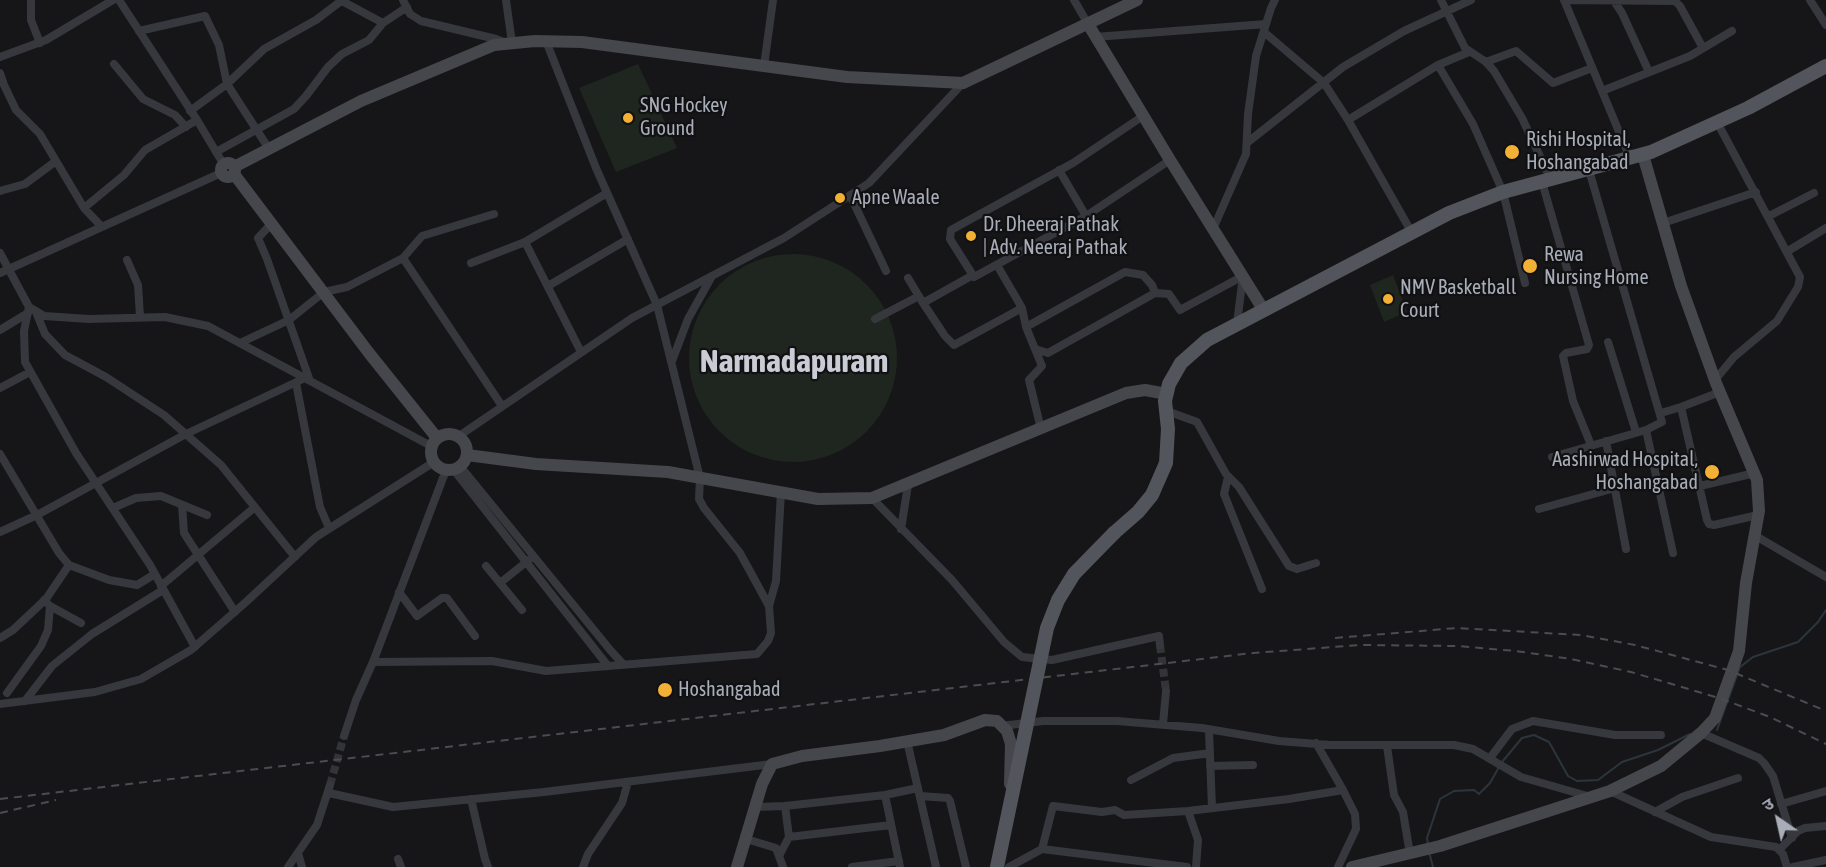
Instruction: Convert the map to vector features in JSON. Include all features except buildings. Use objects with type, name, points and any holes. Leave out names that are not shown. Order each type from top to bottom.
[{"type":"main road","points":[[997,867],[1047,628],[1058,600],[1074,574],[1138,512],[1152,495],[1166,463],[1169,384],[1181,363],[1207,340],[1237,323],[1449,213],[1503,192],[1636,156],[1717,122],[1826,66]]},
{"type":"street","points":[[31,0],[31,20],[40,43]]},
{"type":"street","points":[[0,57],[40,43],[113,0]]},
{"type":"street","points":[[119,0],[228,169],[272,223],[434,442]]},
{"type":"street","points":[[190,111],[227,84],[264,49],[316,20],[341,0],[383,23]]},
{"type":"street","points":[[506,0],[509,43]]},
{"type":"street","points":[[764,66],[773,0]]},
{"type":"street","points":[[1074,0],[1263,309]]},
{"type":"street","points":[[459,436],[632,318],[784,238],[868,183],[963,83],[1137,0]]},
{"type":"street","points":[[1213,229],[1246,154],[1248,114],[1256,57],[1275,0]]},
{"type":"street","points":[[1441,0],[1469,52],[1486,62],[1494,71],[1522,118],[1546,181],[1589,345],[1587,349],[1566,352],[1563,356],[1573,401],[1591,445]]},
{"type":"street","points":[[1248,142],[1343,67],[1404,30],[1471,0]]},
{"type":"street","points":[[1352,867],[1440,846],[1610,791],[1661,765],[1701,734],[1715,718],[1739,651],[1746,583],[1758,515],[1757,480],[1717,386],[1681,286],[1663,223],[1636,156],[1602,91],[1564,0],[1677,2],[1703,48]]},
{"type":"street","points":[[1810,0],[1826,25]]},
{"type":"street","points":[[1614,1],[1649,72]]},
{"type":"street","points":[[216,152],[294,109],[328,67],[342,54],[369,40],[383,23],[405,4],[410,14],[421,21],[509,43]]},
{"type":"street","points":[[139,31],[206,16],[219,45],[227,84],[268,149]]},
{"type":"street","points":[[1095,37],[1265,28],[1324,83],[1348,120],[1412,233]]},
{"type":"street","points":[[1602,91],[1690,56],[1732,31]]},
{"type":"street","points":[[546,41],[657,305],[700,478],[699,498],[740,553],[769,606]]},
{"type":"street","points":[[4,271],[228,169],[378,93],[494,45],[546,41],[582,42],[847,77],[963,83]]},
{"type":"street","points":[[1486,62],[1516,51],[1554,82],[1592,68]]},
{"type":"street","points":[[1348,120],[1438,65],[1469,52]]},
{"type":"street","points":[[114,64],[143,99],[175,115],[186,126]]},
{"type":"street","points":[[1438,65],[1473,124],[1503,192],[1525,283]]},
{"type":"street","points":[[0,73],[3,85],[16,110],[40,134],[84,208],[101,226]]},
{"type":"street","points":[[973,275],[950,239],[951,230],[1059,170],[1143,116]]},
{"type":"street","points":[[84,208],[124,175],[145,150],[197,120]]},
{"type":"street","points":[[1661,413],[1681,407],[1717,386],[1734,357],[1777,321],[1798,287],[1800,277],[1717,122]]},
{"type":"street","points":[[875,319],[997,265],[1086,216],[1170,160]]},
{"type":"street","points":[[0,191],[26,184],[56,161]]},
{"type":"street","points":[[1059,170],[1086,216]]},
{"type":"street","points":[[1552,457],[1646,430],[1661,424],[1662,420],[1589,170]]},
{"type":"street","points":[[1663,223],[1756,192]]},
{"type":"street","points":[[471,263],[525,242],[608,193]]},
{"type":"street","points":[[1768,216],[1814,193]]},
{"type":"street","points":[[850,195],[886,272]]},
{"type":"street","points":[[240,344],[289,320],[324,292],[347,286],[403,258],[422,236],[494,214]]},
{"type":"street","points":[[272,223],[258,238],[289,320],[307,380]]},
{"type":"street","points":[[1788,251],[1826,228]]},
{"type":"street","points":[[548,286],[628,239]]},
{"type":"street","points":[[525,242],[581,352]]},
{"type":"street","points":[[0,253],[4,271],[45,334],[65,355],[106,377],[164,415],[186,434],[221,465],[295,557]]},
{"type":"street","points":[[403,258],[502,406]]},
{"type":"street","points":[[127,260],[138,285],[140,317]]},
{"type":"street","points":[[997,265],[1022,309],[1026,327],[1042,366],[1029,380],[1041,429]]},
{"type":"street","points":[[1026,327],[1125,272],[1143,275],[1152,285],[1155,293]]},
{"type":"street","points":[[672,362],[688,319],[712,276]]},
{"type":"street","points":[[1035,349],[1048,353],[1155,293],[1169,294],[1180,310],[1243,276]]},
{"type":"street","points":[[1237,323],[1243,276]]},
{"type":"street","points":[[908,278],[945,336],[954,345],[1022,309]]},
{"type":"street","points":[[31,310],[44,316],[89,319],[165,316],[208,326],[307,380],[434,442]]},
{"type":"street","points":[[0,330],[31,310]]},
{"type":"street","points":[[31,310],[24,331],[25,362],[76,453],[155,574],[195,647]]},
{"type":"street","points":[[1608,342],[1636,432]]},
{"type":"street","points":[[0,388],[30,372]]},
{"type":"street","points":[[0,532],[37,515],[186,434],[307,380]]},
{"type":"street","points":[[296,383],[320,507],[329,528]]},
{"type":"street","points":[[467,455],[536,464],[668,472],[818,499],[872,498],[1126,393],[1145,390],[1167,394]]},
{"type":"street","points":[[1681,407],[1710,524],[1758,515]]},
{"type":"street","points":[[1167,411],[1197,422],[1228,477],[1239,488],[1289,566],[1297,569],[1316,563]]},
{"type":"street","points":[[1646,430],[1673,553]]},
{"type":"street","points":[[344,736],[399,592],[453,468],[467,455],[467,448],[459,436],[452,433],[444,434],[434,442],[430,454],[434,462],[439,467],[453,468],[530,559],[624,664]]},
{"type":"street","points":[[1606,441],[1626,549]]},
{"type":"street","points":[[0,454],[59,553],[69,565],[109,580],[137,585],[155,574]]},
{"type":"street","points":[[0,704],[95,692],[141,679],[195,647],[316,537],[434,462]]},
{"type":"street","points":[[1700,486],[1755,473]]},
{"type":"street","points":[[1228,477],[1224,494],[1262,589]]},
{"type":"street","points":[[901,529],[908,485]]},
{"type":"street","points":[[1539,510],[1615,488]]},
{"type":"street","points":[[373,662],[492,661],[546,671],[757,654],[768,641],[771,633],[769,606],[776,581],[781,492]]},
{"type":"street","points":[[113,508],[136,498],[161,496],[207,515]]},
{"type":"street","points":[[872,498],[952,580],[1004,642],[1022,657],[1052,660],[1159,636],[1160,645]]},
{"type":"street","points":[[182,505],[184,533],[235,612]]},
{"type":"street","points":[[21,701],[52,666],[92,634],[162,588],[255,507]]},
{"type":"street","points":[[1755,535],[1826,577]]},
{"type":"street","points":[[500,583],[530,559]]},
{"type":"street","points":[[530,559],[608,666]]},
{"type":"street","points":[[0,638],[47,603],[69,565]]},
{"type":"street","points":[[486,566],[522,610]]},
{"type":"street","points":[[399,592],[417,616],[442,598],[447,598],[475,636]]},
{"type":"street","points":[[47,603],[81,623]]},
{"type":"street","points":[[7,693],[41,646],[48,630],[47,603]]},
{"type":"street","points":[[0,686],[21,701]]},
{"type":"street","points":[[1163,724],[1166,690]]},
{"type":"street","points":[[288,867],[317,825],[329,789],[393,807],[471,799],[772,764],[802,756],[944,735],[985,720],[997,721],[1007,731],[1011,744],[1009,834],[1004,867]]},
{"type":"street","points":[[1001,726],[1043,721],[1117,721],[1163,724],[1280,741],[1387,746],[1454,745],[1473,749],[1521,777],[1592,797]]},
{"type":"street","points":[[1492,760],[1512,729],[1533,721],[1616,735],[1661,735]]},
{"type":"street","points":[[1209,730],[1212,808]]},
{"type":"street","points":[[1701,734],[1759,758],[1773,776],[1792,838]]},
{"type":"street","points":[[907,741],[936,867]]},
{"type":"street","points":[[1316,743],[1355,814],[1356,828],[1338,867]]},
{"type":"street","points":[[1387,746],[1394,795],[1403,812],[1414,853]]},
{"type":"street","points":[[1131,780],[1173,758],[1210,753]]},
{"type":"street","points":[[737,867],[762,784],[772,764]]},
{"type":"street","points":[[1210,766],[1252,765]]},
{"type":"street","points":[[1655,812],[1682,797],[1738,778]]},
{"type":"street","points":[[583,867],[588,854],[622,803],[628,782]]},
{"type":"street","points":[[1042,849],[1053,806],[1102,812],[1115,810],[1124,815],[1188,811],[1343,790]]},
{"type":"street","points":[[1781,804],[1826,790]]},
{"type":"street","points":[[1610,791],[1711,837],[1780,849],[1787,867]]},
{"type":"street","points":[[755,807],[919,792],[945,798],[950,801],[966,867]]},
{"type":"street","points":[[852,867],[899,864],[885,795]]},
{"type":"street","points":[[471,799],[488,867]]},
{"type":"street","points":[[779,856],[789,837],[785,806]]},
{"type":"street","points":[[1188,811],[1198,840],[1196,867]]},
{"type":"street","points":[[789,837],[891,825]]},
{"type":"street","points":[[1780,849],[1805,828],[1826,826]]},
{"type":"street","points":[[746,839],[776,848],[783,867]]},
{"type":"street","points":[[1009,867],[1042,849],[1187,867]]},
{"type":"street","points":[[298,853],[302,867]]},
{"type":"street","points":[[1793,867],[1826,860]]},
{"type":"shaded area","name":"SNG Hockey Ground","points":[[638,64],[677,148],[616,172],[579,88]]},
{"type":"shaded area","points":[[793,254],[813,256],[833,262],[859,278],[873,292],[889,318],[895,338],[897,358],[895,378],[889,398],[873,424],[859,438],[833,454],[813,460],[793,462],[773,460],[753,454],[727,438],[713,424],[697,398],[691,378],[689,358],[691,338],[697,318],[713,292],[727,278],[753,262],[773,256]]},
{"type":"shaded area","name":"NMV Basketball Court","points":[[1393,275],[1407,312],[1384,322],[1370,285]]},
{"type":"waterway","points":[[1717,730],[1740,667],[1753,657],[1798,642],[1818,622],[1826,610]]},
{"type":"waterway","points":[[1502,762],[1522,738],[1534,735],[1549,742],[1568,776],[1577,781],[1598,780],[1622,762],[1658,750],[1690,734]]},
{"type":"waterway","points":[[1428,844],[1427,838],[1440,799],[1454,791],[1474,790],[1479,794],[1490,783],[1499,767]]},
{"type":"waterway","points":[[1429,852],[1433,867]]},
{"type":"tunnel","points":[[1160,645],[1166,691]]},
{"type":"tunnel","points":[[330,785],[344,736]]},
{"type":"railway","points":[[1335,638],[1457,628],[1581,635],[1635,645],[1728,670],[1826,711]]},
{"type":"railway","points":[[0,799],[1253,653],[1360,645],[1457,646],[1571,659],[1631,672],[1719,698],[1770,717],[1826,744]]},
{"type":"railway","points":[[0,813],[56,800]]},
{"type":"place","name":"SNG Hockey Ground","points":[[628,118]]},
{"type":"place","name":"Rishi Hospital, Hoshangabad","points":[[1512,152]]},
{"type":"place","name":"Apne Waale","points":[[840,198]]},
{"type":"place","name":"Dr. Dheeraj Pathak | Adv. Neeraj Pathak","points":[[971,236]]},
{"type":"place","name":"Rewa Nursing Home","points":[[1530,266]]},
{"type":"place","name":"NMV Basketball Court","points":[[1388,299]]},
{"type":"place","name":"Aashirwad Hospital, Hoshangabad","points":[[1712,472]]},
{"type":"place","name":"Hoshangabad","points":[[665,690]]},
{"type":"district","name":"Narmadapuram","points":[[794,362]]}]
